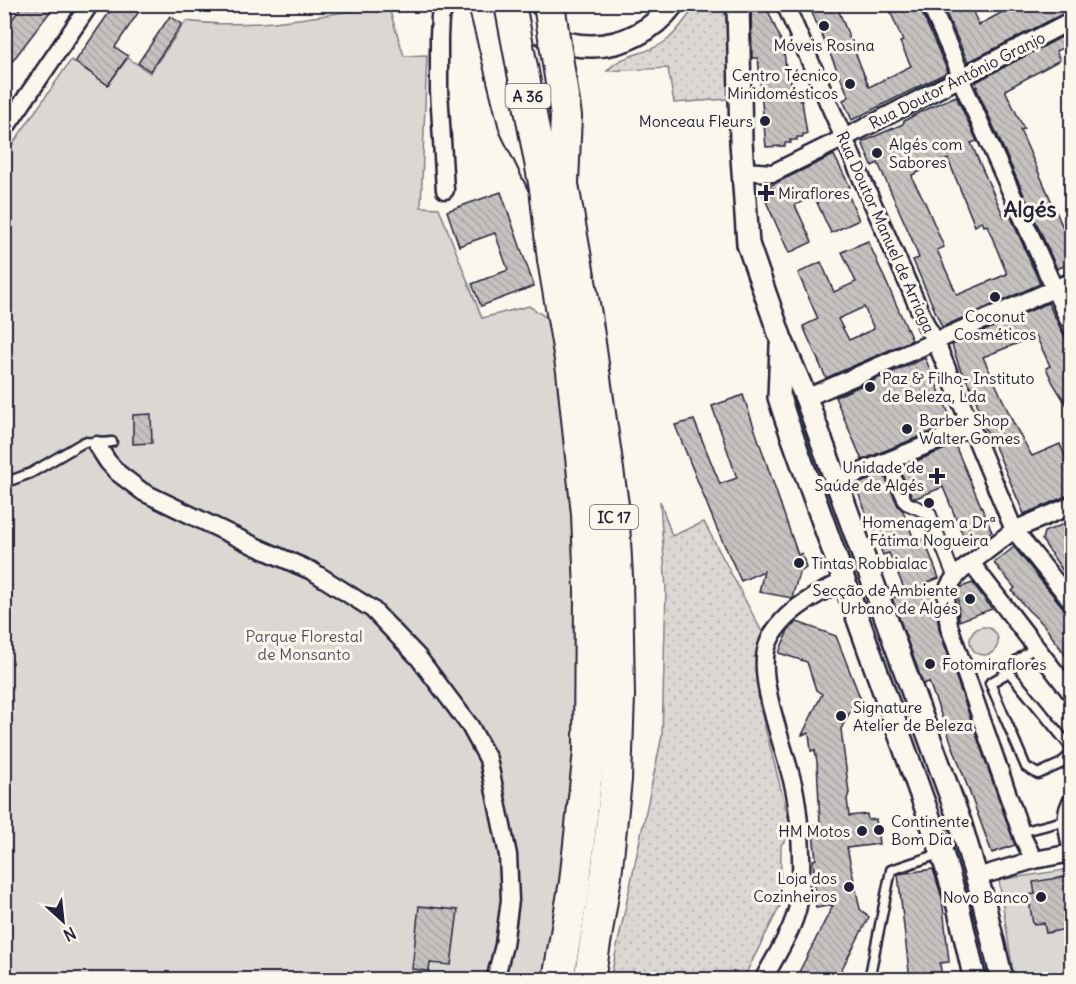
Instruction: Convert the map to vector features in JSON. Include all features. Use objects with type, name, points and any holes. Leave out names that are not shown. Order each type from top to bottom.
[{"type":"highway","points":[[484,4],[515,127],[554,185]]},
{"type":"highway","name":"A 36","points":[[509,4],[554,185]]},
{"type":"highway","name":"A 36","points":[[529,4],[554,185]]},
{"type":"highway","points":[[549,4],[566,116],[554,185]]},
{"type":"highway","name":"IC 17","points":[[554,185],[586,315],[613,505],[619,633],[619,722],[610,846],[590,980]]},
{"type":"highway","name":"IC 17","points":[[554,185],[553,260],[573,382],[586,505],[590,600],[589,752],[575,882],[558,980]]},
{"type":"street","points":[[4,130],[90,4]]},
{"type":"street","points":[[445,190],[439,90],[439,37],[440,17],[448,4]]},
{"type":"street","points":[[509,4],[521,19],[543,35],[568,45],[589,47],[616,44],[635,37],[658,21],[673,4]]},
{"type":"street","name":"Rua Doutor Manuel de Arriaga","points":[[784,4],[927,327],[935,340],[1014,530],[1071,602]]},
{"type":"street","points":[[930,4],[960,78],[1071,328]]},
{"type":"street","points":[[737,7],[742,171],[750,253],[781,339],[806,398],[938,759],[977,877],[1002,980]]},
{"type":"street","name":"Rua Doutor António Granjo","points":[[742,171],[773,173],[1071,21]]},
{"type":"street","points":[[806,398],[1071,281]]},
{"type":"street","points":[[781,339],[779,397],[942,853],[958,906],[975,980]]},
{"type":"street","points":[[836,482],[971,427]]},
{"type":"street","points":[[105,444],[108,462],[118,473],[143,492],[312,571],[372,609],[418,657],[458,709],[489,759],[508,855],[510,900],[504,945],[495,980]]},
{"type":"street","points":[[887,462],[906,503],[929,513],[954,576]]},
{"type":"street","points":[[1034,860],[1021,832],[949,626],[946,596],[948,584],[954,576],[1014,530],[1071,505]]},
{"type":"street","points":[[971,563],[1071,694]]},
{"type":"street","points":[[763,980],[796,917],[801,892],[795,793],[764,676],[767,646],[775,632],[796,608],[819,592],[844,581]]},
{"type":"street","points":[[913,769],[938,759]]},
{"type":"street","points":[[977,877],[1071,852],[1067,820],[1068,806],[1071,801]]},
{"type":"lane","points":[[4,483],[31,473],[84,442],[105,444]]},
{"type":"lane","points":[[1009,672],[1071,751],[1060,764],[1038,774],[1026,767],[990,682],[1009,672],[1016,661],[1034,648]]},
{"type":"lane","points":[[1021,832],[1067,820]]},
{"type":"lane","points":[[869,980],[891,870],[942,853]]},
{"type":"green space","name":"Parque Florestal de Monsanto","points":[[388,5],[404,56],[427,55],[421,207],[439,208],[482,318],[529,306],[570,333],[600,785],[592,878],[574,979],[5,980],[5,155],[71,60],[108,85],[128,58],[150,73],[186,21],[262,23]]},
{"type":"green space","points":[[697,5],[723,5],[728,28],[728,99],[674,103],[668,68],[607,71],[627,57],[659,46],[666,41]]},
{"type":"green space","points":[[660,501],[672,536],[704,522],[762,632],[756,664],[759,704],[792,832],[781,845],[780,906],[743,979],[610,980],[662,736],[666,590]]},
{"type":"green space","points":[[984,627],[994,631],[998,641],[994,651],[984,655],[974,651],[970,641],[974,631]]},
{"type":"green space","points":[[1071,869],[1071,979],[1014,979],[999,880]]},
{"type":"building","points":[[23,4],[56,4],[4,72],[4,31]]},
{"type":"building","points":[[115,4],[144,4],[115,47],[128,56],[108,85],[75,62]]},
{"type":"building","points":[[751,4],[765,4],[783,45],[786,67],[790,67],[791,83],[794,82],[794,90],[799,89],[800,101],[802,101],[807,134],[797,137],[797,140],[790,140],[791,143],[785,143],[785,146],[766,147],[758,58],[752,58]]},
{"type":"building","points":[[808,4],[836,4],[869,87],[911,66],[887,4],[918,4],[948,72],[852,120],[843,100],[849,97]]},
{"type":"building","points":[[942,4],[969,4],[979,25],[1017,4],[1071,4],[1071,10],[968,62]]},
{"type":"building","points":[[170,16],[182,24],[150,71],[138,63]]},
{"type":"building","points":[[1071,32],[1071,44],[1056,51],[1060,60],[1005,90],[1024,129],[1020,130],[1065,232],[1071,229],[1071,263],[1057,269],[976,87],[976,82]]},
{"type":"building","points":[[956,96],[977,141],[971,143],[981,166],[1004,217],[1010,215],[1040,284],[942,327],[913,260],[919,258],[911,237],[878,163],[872,166],[862,142],[903,124],[904,121]],"holes":[[[948,159],[975,226],[982,221],[984,226],[987,225],[1007,274],[957,295],[937,250],[944,247],[912,175]]]},
{"type":"building","points":[[834,155],[850,187],[846,189],[859,220],[831,233],[814,196],[795,205],[812,242],[789,253],[761,190]]},
{"type":"building","points":[[501,192],[534,286],[481,306],[472,284],[508,270],[495,233],[459,246],[447,211]]},
{"type":"building","points":[[868,241],[912,340],[826,378],[803,326],[818,319],[798,273],[821,262],[834,292],[856,282],[842,252]],"holes":[[[864,307],[874,329],[849,340],[838,319]]]},
{"type":"building","points":[[1048,303],[1071,350],[1071,412],[1046,368],[1050,366],[1036,336],[983,357],[1014,424],[1032,456],[1060,444],[1068,463],[1071,462],[1071,494],[1024,514],[985,428],[973,391],[960,369],[952,345]]},
{"type":"building","points":[[925,358],[953,423],[862,460],[835,397]]},
{"type":"building","points":[[743,395],[798,555],[802,553],[806,568],[799,573],[792,598],[759,592],[764,571],[741,581],[717,529],[675,425],[694,420],[720,484],[737,478],[712,406]]},
{"type":"building","points":[[151,414],[152,443],[133,444],[133,415]]},
{"type":"building","points":[[955,445],[992,532],[966,543],[943,487],[916,498],[912,497],[899,468]]},
{"type":"building","points":[[884,474],[898,506],[903,511],[915,542],[924,539],[939,578],[926,583],[937,613],[939,629],[1015,845],[992,853],[929,682],[923,684],[892,598],[906,593],[889,553],[883,555],[855,485]]},
{"type":"building","points":[[1071,521],[1071,583],[1042,540],[1044,532]]},
{"type":"building","points":[[1014,547],[1064,609],[1071,612],[1071,663],[1043,624],[1012,591],[1015,588],[994,563]]},
{"type":"building","name":"Secção de Ambiente Urbano de Algés","points":[[973,583],[992,609],[959,621],[958,593],[961,587]]},
{"type":"building","points":[[797,622],[836,636],[861,700],[855,710],[851,710],[841,729],[849,793],[847,799],[849,816],[867,814],[868,820],[876,819],[879,844],[847,848],[860,909],[869,917],[836,980],[795,980],[833,905],[816,908],[813,860],[816,859],[812,825],[820,824],[817,762],[815,750],[811,751],[809,733],[802,735],[822,694],[816,690],[807,662],[779,653],[788,630]]},
{"type":"building","points":[[933,869],[942,898],[949,962],[940,963],[942,980],[910,980],[898,874]]},
{"type":"building","points":[[1069,876],[1071,928],[1046,933],[1044,923],[1033,924],[1028,895],[1035,894],[1033,882]]},
{"type":"building","points":[[419,906],[458,910],[451,965],[430,963],[429,971],[412,969]]},
{"type":"place","name":"Móveis Rosina","points":[[824,26]]},
{"type":"place","name":"Centro Técnico Minidomésticos","points":[[850,84]]},
{"type":"place","name":"Monceau Fleurs","points":[[765,121]]},
{"type":"place","name":"Algés com Sabores","points":[[877,153]]},
{"type":"place","name":"Miraflores","points":[[766,193]]},
{"type":"place","name":"Coconut Cosméticos","points":[[995,297]]},
{"type":"place","name":"Paz & Filho- Instituto de Beleza, Lda","points":[[870,387]]},
{"type":"place","name":"Barber Shop Walter Gomes","points":[[907,429]]},
{"type":"place","name":"Unidade de Saúde de Algés","points":[[937,476]]},
{"type":"place","name":"Homenagem a Drª Fátima Nogueira","points":[[929,503]]},
{"type":"place","name":"Tintas Robbialac","points":[[799,563]]},
{"type":"place","name":"Secção de Ambiente Urbano de Algés","points":[[970,599]]},
{"type":"place","name":"Fotomiraflores","points":[[930,664]]},
{"type":"place","name":"Signature Atelier de Beleza","points":[[841,716]]},
{"type":"place","name":"Continente Bom Dia","points":[[879,830]]},
{"type":"place","name":"HM Motos","points":[[862,831]]},
{"type":"place","name":"Loja dos Cozinheiros","points":[[849,887]]},
{"type":"place","name":"Novo Banco","points":[[1041,897]]},
{"type":"district","name":"Algés","points":[[1030,209]]}]
